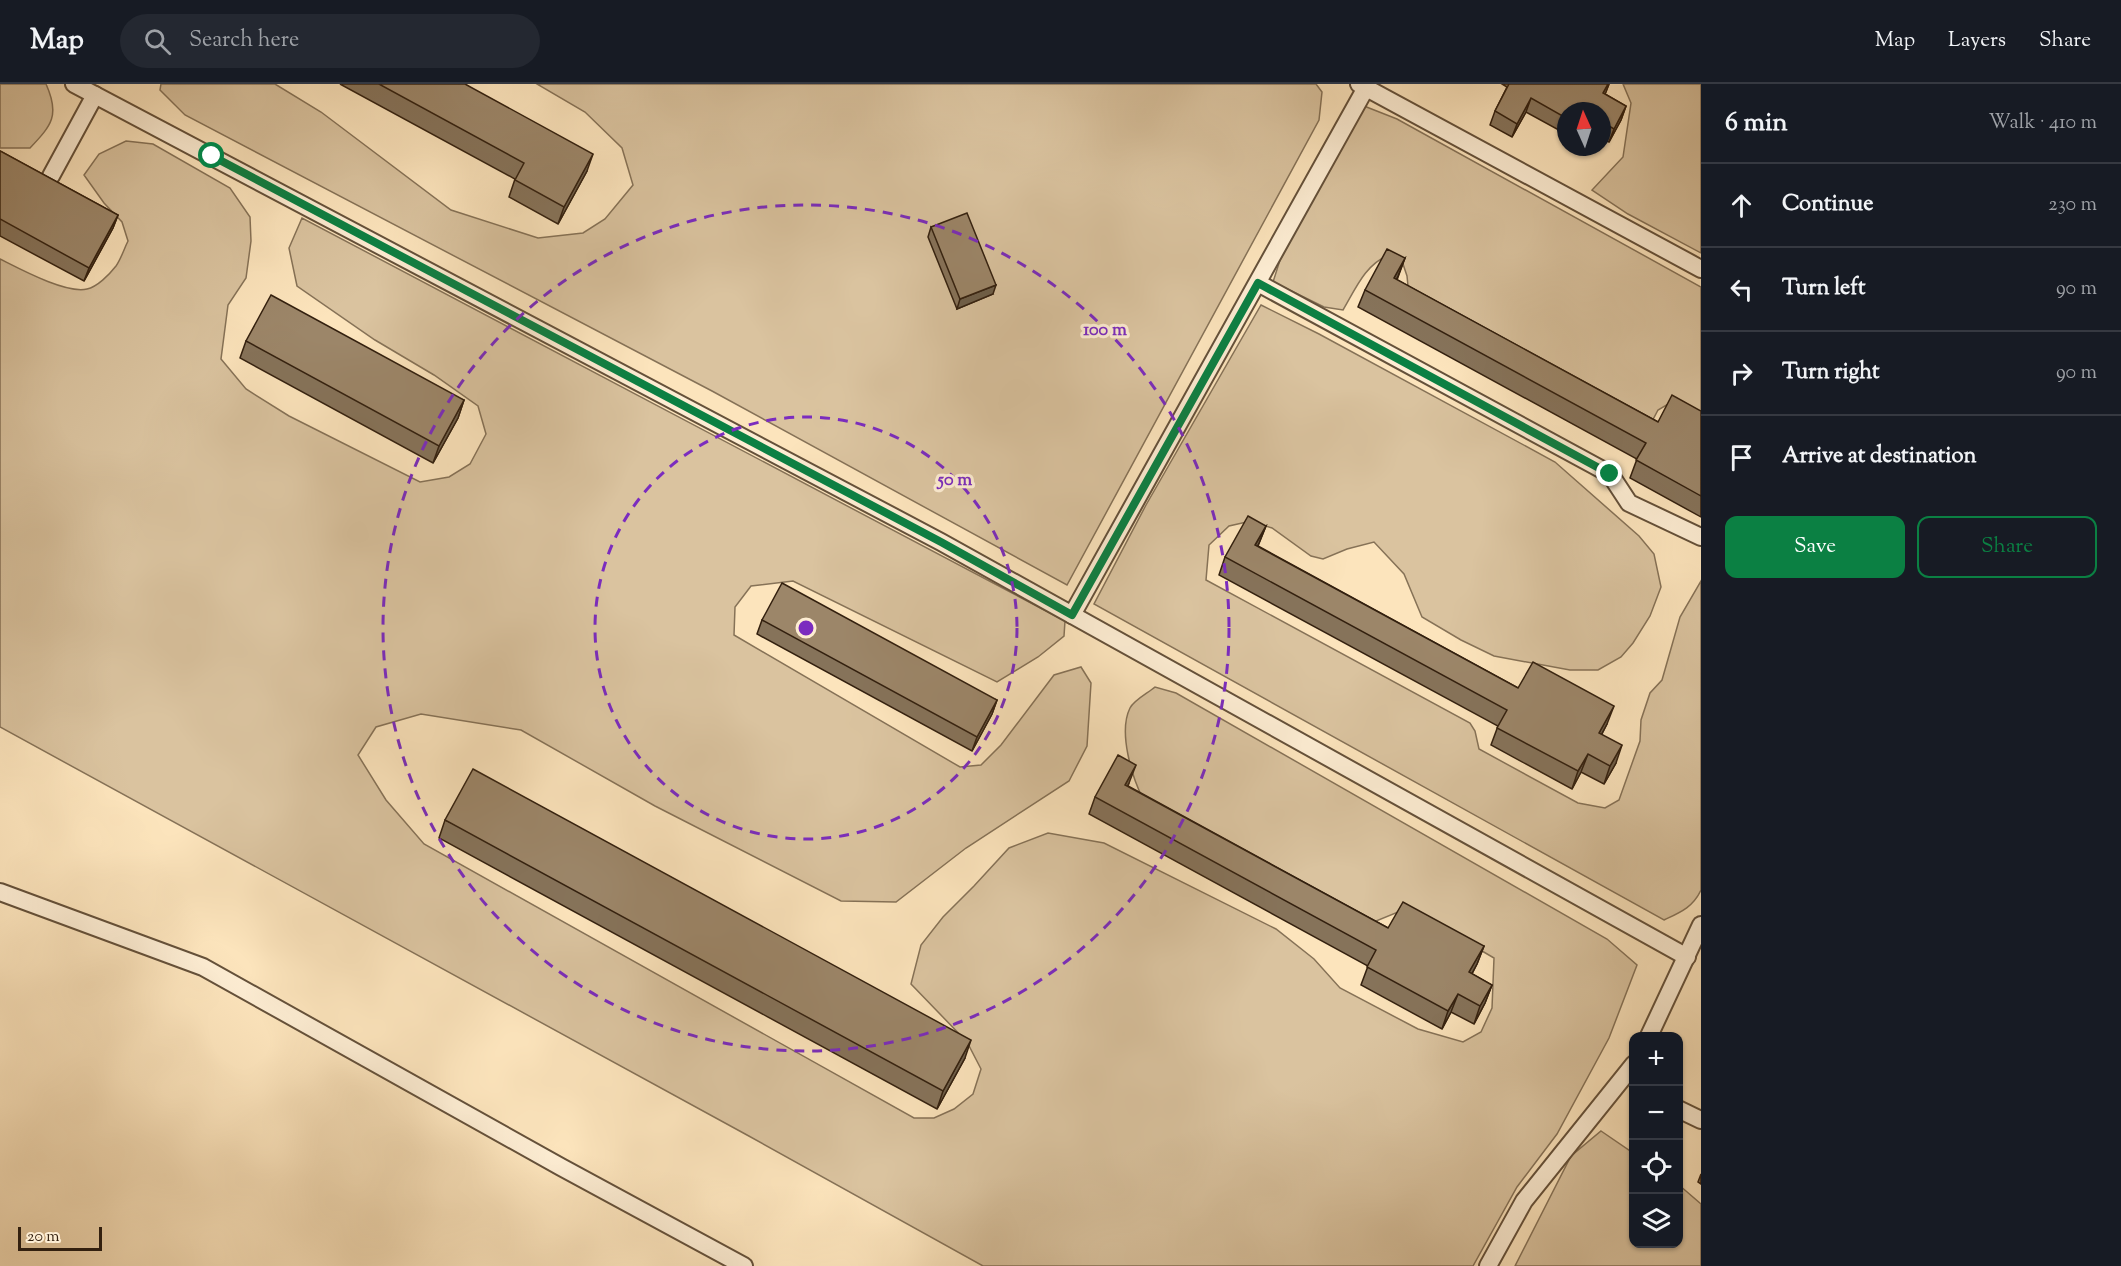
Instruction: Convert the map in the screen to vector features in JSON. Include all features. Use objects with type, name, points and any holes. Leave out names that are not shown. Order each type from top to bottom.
[{"type":"lane","points":[[74,84],[941,542],[1687,957]]},
{"type":"lane","points":[[1072,615],[1258,283],[1365,85],[1701,269]]},
{"type":"lane","points":[[51,176],[95,95]]},
{"type":"lane","points":[[1258,283],[1610,474],[1629,503],[1701,537]]},
{"type":"lane","points":[[0,892],[203,967],[561,1167],[744,1266]]},
{"type":"lane","points":[[1651,1032],[1701,925]]},
{"type":"lane","points":[[1488,1266],[1524,1201],[1629,1070]]},
{"type":"lane","points":[[1683,1112],[1701,1120]]},
{"type":"shaded area","points":[[0,84],[46,84],[53,112],[44,133],[30,148],[0,148]]},
{"type":"shaded area","points":[[161,84],[275,84],[321,112],[451,210],[538,238],[583,233],[605,219],[633,185],[622,148],[585,112],[537,84],[1316,84],[1322,92],[1319,120],[1067,585],[712,391],[185,115],[160,90]]},
{"type":"shaded area","points":[[1623,84],[1701,84],[1701,253],[1628,214],[1592,190],[1623,157],[1631,103]]},
{"type":"shaded area","points":[[1364,106],[1397,119],[1701,287],[1701,422],[1668,404],[1658,410],[1649,427],[1409,296],[1403,264],[1387,256],[1379,260],[1367,272],[1356,286],[1343,310],[1324,307],[1273,282],[1280,260]]},
{"type":"shaded area","points":[[126,141],[153,144],[230,188],[250,217],[251,241],[246,278],[228,305],[221,359],[246,389],[289,416],[420,482],[449,477],[470,464],[486,434],[478,406],[434,375],[375,340],[297,286],[289,248],[302,218],[1065,621],[1064,636],[1038,657],[997,682],[793,581],[751,586],[735,607],[734,635],[960,767],[981,765],[1001,745],[1054,675],[1081,667],[1091,683],[1087,746],[1069,781],[966,848],[896,902],[841,901],[655,806],[521,730],[421,714],[376,727],[358,755],[386,800],[424,844],[914,1118],[934,1118],[954,1109],[973,1094],[981,1069],[967,1042],[911,984],[921,945],[943,917],[1009,848],[1048,833],[1104,843],[1276,929],[1314,959],[1340,988],[1418,1029],[1463,1042],[1481,1032],[1492,1008],[1494,958],[1419,914],[1398,912],[1364,926],[1143,799],[1135,779],[1126,742],[1125,729],[1130,708],[1155,687],[1176,693],[1607,939],[1637,965],[1609,1038],[1557,1134],[1517,1187],[1473,1266],[983,1266],[0,727],[0,259],[43,280],[78,290],[95,286],[106,277],[118,263],[128,241],[122,222],[104,203],[84,175],[99,154]]},
{"type":"shaded area","points":[[1261,305],[1555,462],[1639,536],[1654,554],[1661,587],[1650,616],[1621,657],[1598,670],[1570,670],[1494,656],[1422,617],[1404,574],[1374,542],[1347,549],[1323,559],[1311,556],[1272,528],[1251,521],[1229,526],[1209,545],[1206,580],[1470,723],[1475,731],[1479,749],[1578,803],[1605,808],[1619,800],[1640,741],[1641,720],[1650,693],[1662,680],[1680,617],[1701,581],[1701,890],[1686,908],[1664,920],[1094,604],[1146,505]]},
{"type":"shaded area","points":[[1601,1131],[1629,1150],[1629,1248],[1683,1248],[1683,1188],[1701,1204],[1701,1266],[1515,1266],[1571,1156]]},
{"type":"building","points":[[379,84],[465,84],[593,154],[564,207],[515,180],[524,163]]},
{"type":"building","points":[[1509,84],[1608,84],[1603,93],[1626,106],[1614,129],[1611,127],[1611,102],[1557,102],[1557,113],[1531,98],[1517,124],[1495,111]]},
{"type":"building","points":[[0,151],[118,215],[89,268],[0,219]]},
{"type":"building","points":[[967,213],[996,285],[960,299],[931,227]]},
{"type":"building","points":[[1387,249],[1405,258],[1394,278],[1658,422],[1672,395],[1701,411],[1701,496],[1636,460],[1646,443],[1365,290]]},
{"type":"building","points":[[271,295],[464,400],[439,446],[246,341]]},
{"type":"building","points":[[1248,516],[1266,526],[1255,545],[1518,688],[1533,662],[1614,706],[1599,733],[1622,745],[1610,766],[1588,754],[1578,771],[1497,728],[1507,710],[1225,557]]},
{"type":"building","points":[[782,583],[997,700],[977,737],[762,620]]},
{"type":"building","points":[[1118,755],[1136,765],[1125,785],[1388,928],[1403,902],[1484,946],[1469,972],[1492,985],[1480,1006],[1458,994],[1448,1011],[1367,967],[1376,950],[1095,797]]},
{"type":"building","points":[[473,769],[971,1040],[943,1091],[445,820]]},
{"type":"route","points":[[212,156],[941,542],[1072,615],[1258,283],[1610,474]]}]
